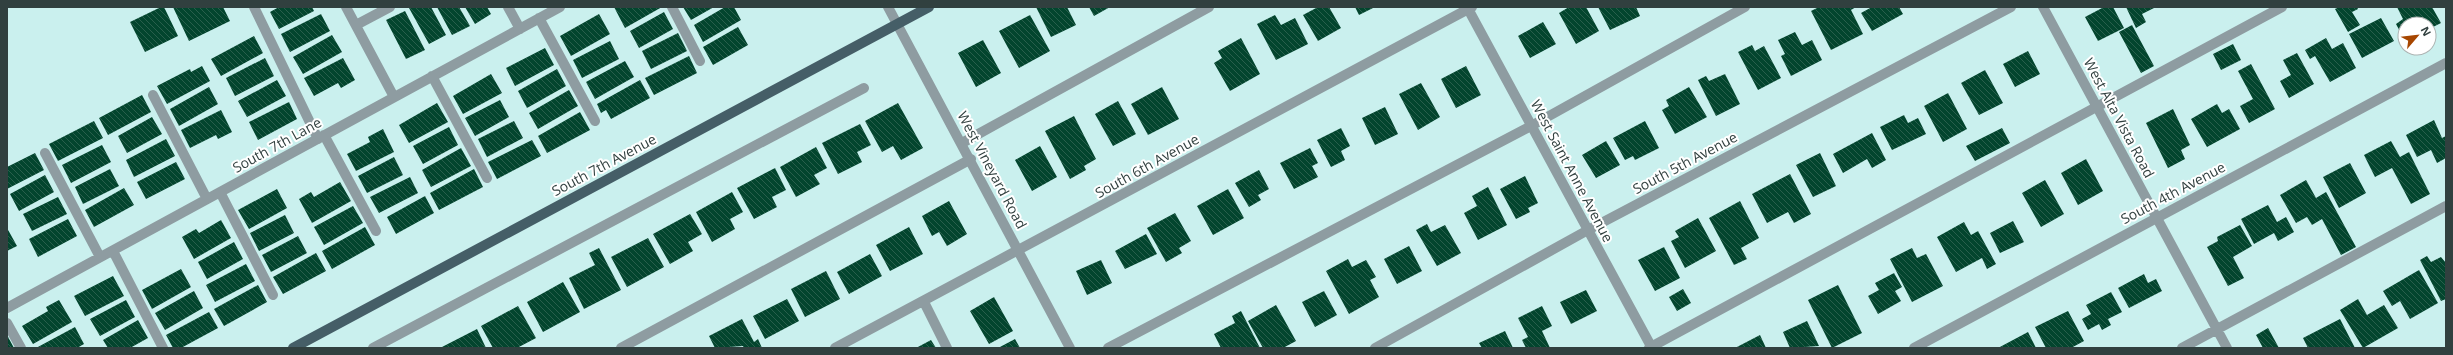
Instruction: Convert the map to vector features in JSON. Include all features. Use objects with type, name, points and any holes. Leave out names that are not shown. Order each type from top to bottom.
[{"type":"main road","name":"South 7th Avenue","points":[[293,348],[929,7]]},
{"type":"street","points":[[254,7],[321,137],[376,231]]},
{"type":"street","points":[[346,7],[394,98]]},
{"type":"street","points":[[356,25],[390,7]]},
{"type":"street","points":[[508,7],[520,29]]},
{"type":"street","name":"South 7th Lane","points":[[7,308],[560,7]]},
{"type":"street","points":[[672,7],[700,61]]},
{"type":"street","name":"West Vineyard Road","points":[[888,7],[971,159],[1070,348]]},
{"type":"street","points":[[962,143],[1209,7]]},
{"type":"street","points":[[1108,348],[1531,126],[1745,7]]},
{"type":"street","name":"South 5th Avenue","points":[[1375,348],[1588,230],[2011,7]]},
{"type":"street","name":"West Alta Vista Road","points":[[2044,7],[2227,348]]},
{"type":"street","points":[[1651,347],[2282,7]]},
{"type":"street","name":"West Saint Anne Avenue","points":[[1469,8],[1651,347]]},
{"type":"street","name":"South 6th Avenue","points":[[835,348],[1020,251],[1469,8]]},
{"type":"street","points":[[539,18],[595,121]]},
{"type":"street","name":"South 4th Avenue","points":[[1914,348],[2446,63]]},
{"type":"street","points":[[432,76],[488,178]]},
{"type":"street","points":[[373,348],[864,88]]},
{"type":"street","points":[[153,94],[207,199]]},
{"type":"street","points":[[45,153],[100,257]]},
{"type":"street","points":[[621,348],[971,159]]},
{"type":"street","points":[[220,192],[273,295]]},
{"type":"street","points":[[2182,348],[2446,206]]},
{"type":"street","points":[[113,251],[163,348]]},
{"type":"street","points":[[924,302],[948,348]]},
{"type":"street","points":[[7,323],[21,348]]},
{"type":"building","points":[[161,7],[164,7],[178,36],[145,52],[130,22]]},
{"type":"building","points":[[173,7],[223,7],[230,21],[189,41]]},
{"type":"building","points":[[279,7],[312,7],[314,11],[279,29],[270,12]]},
{"type":"building","points":[[431,7],[446,35],[429,44],[409,8]]},
{"type":"building","points":[[437,7],[459,7],[470,26],[452,35]]},
{"type":"building","points":[[465,7],[487,7],[491,14],[475,24]]},
{"type":"building","points":[[614,7],[662,7],[625,28]]},
{"type":"building","points":[[683,7],[714,7],[691,20]]},
{"type":"building","points":[[725,7],[734,7],[741,20],[703,42],[694,25]]},
{"type":"building","points":[[1036,7],[1067,7],[1076,25],[1051,37]]},
{"type":"building","points":[[1089,7],[1110,7],[1094,16]]},
{"type":"building","points":[[1318,7],[1329,7],[1341,28],[1318,41],[1303,15]]},
{"type":"building","points":[[1355,7],[1375,7],[1359,15]]},
{"type":"building","points":[[1569,7],[1586,7],[1599,31],[1576,44],[1559,13]]},
{"type":"building","points":[[1598,7],[1636,7],[1640,16],[1610,30]]},
{"type":"building","points":[[1819,7],[1856,7],[1851,10],[1863,34],[1831,50],[1811,11]]},
{"type":"building","points":[[1872,7],[1899,7],[1903,14],[1872,31],[1861,13]]},
{"type":"building","points":[[2104,7],[2113,7],[2124,28],[2098,41],[2085,17]]},
{"type":"building","points":[[2126,7],[2156,7],[2142,14],[2146,22],[2136,28]]},
{"type":"building","points":[[2339,7],[2357,7],[2358,9],[2352,12],[2360,25],[2348,32],[2335,9]]},
{"type":"building","points":[[2397,7],[2432,7],[2441,23],[2437,25],[2437,16],[2402,16]]},
{"type":"building","points":[[405,11],[425,50],[406,59],[386,20]]},
{"type":"building","points":[[664,12],[673,29],[639,48],[630,31]]},
{"type":"building","points":[[321,14],[330,31],[290,52],[281,34]]},
{"type":"building","points":[[599,14],[610,34],[571,56],[560,36]]},
{"type":"building","points":[[1030,15],[1050,51],[1019,68],[999,31]]},
{"type":"building","points":[[1275,15],[1281,25],[1295,18],[1308,44],[1276,60],[1257,24]]},
{"type":"building","points":[[2381,18],[2394,41],[2362,58],[2349,34]]},
{"type":"building","points":[[1543,22],[1556,44],[1530,58],[1518,36]]},
{"type":"building","points":[[2132,25],[2154,66],[2141,73],[2119,32]]},
{"type":"building","points":[[738,27],[748,45],[713,65],[703,47]]},
{"type":"building","points":[[1795,32],[1802,45],[1812,40],[1822,60],[1791,76],[1781,56],[1785,54],[1778,40]]},
{"type":"building","points":[[678,33],[687,51],[651,69],[642,51]]},
{"type":"building","points":[[332,35],[342,52],[303,74],[293,57]]},
{"type":"building","points":[[254,36],[263,53],[221,76],[211,59]]},
{"type":"building","points":[[1241,38],[1260,74],[1230,91],[1214,63],[1222,58],[1218,51]]},
{"type":"building","points":[[2326,38],[2332,49],[2343,43],[2356,68],[2330,82],[2315,56],[2310,59],[2305,50]]},
{"type":"building","points":[[983,40],[1001,73],[976,87],[958,53]]},
{"type":"building","points":[[610,41],[619,59],[582,78],[573,60]]},
{"type":"building","points":[[2233,44],[2241,60],[2221,70],[2213,54]]},
{"type":"building","points":[[1752,45],[1755,51],[1764,46],[1781,78],[1758,90],[1738,52]]},
{"type":"building","points":[[545,48],[554,65],[515,86],[506,68]]},
{"type":"building","points":[[2028,51],[2040,74],[2015,87],[2003,64]]},
{"type":"building","points":[[2297,53],[2314,84],[2289,98],[2280,81],[2291,75],[2283,60]]},
{"type":"building","points":[[689,56],[697,73],[654,95],[645,78]]},
{"type":"building","points":[[265,58],[274,76],[235,96],[226,78]]},
{"type":"building","points":[[343,58],[355,80],[341,88],[338,83],[314,96],[304,78]]},
{"type":"building","points":[[625,61],[634,77],[595,99],[586,82]]},
{"type":"building","points":[[2251,64],[2275,109],[2249,123],[2240,106],[2253,99],[2238,71]]},
{"type":"building","points":[[202,66],[210,81],[167,104],[157,86],[190,69],[191,72]]},
{"type":"building","points":[[1466,66],[1481,95],[1456,108],[1441,79]]},
{"type":"building","points":[[557,69],[566,86],[527,108],[518,91]]},
{"type":"building","points":[[1985,70],[2003,103],[1979,115],[1961,83]]},
{"type":"building","points":[[491,74],[502,93],[463,114],[453,96]]},
{"type":"building","points":[[1725,74],[1740,104],[1716,116],[1698,80],[1706,76],[1709,81]]},
{"type":"building","points":[[277,80],[286,96],[247,117],[238,101]]},
{"type":"building","points":[[640,80],[650,98],[611,119],[606,110],[601,113],[597,104]]},
{"type":"building","points":[[1421,83],[1440,117],[1418,130],[1399,94]]},
{"type":"building","points":[[209,87],[218,104],[179,126],[170,109]]},
{"type":"building","points":[[1162,87],[1179,119],[1148,135],[1131,104]]},
{"type":"building","points":[[1689,87],[1707,117],[1675,134],[1662,110],[1669,106],[1666,100]]},
{"type":"building","points":[[569,90],[578,106],[538,129],[529,113]]},
{"type":"building","points":[[1948,93],[1967,129],[1943,142],[1924,106]]},
{"type":"building","points":[[142,95],[151,112],[108,135],[99,118]]},
{"type":"building","points":[[500,100],[509,117],[475,136],[465,118]]},
{"type":"building","points":[[1118,101],[1136,134],[1113,146],[1095,114]]},
{"type":"building","points":[[289,102],[297,119],[258,140],[249,122]]},
{"type":"building","points":[[437,103],[448,122],[409,143],[399,125]]},
{"type":"building","points":[[898,103],[923,148],[901,160],[893,146],[882,152],[865,121]]},
{"type":"building","points":[[2217,104],[2222,113],[2229,109],[2240,129],[2207,147],[2191,119]]},
{"type":"building","points":[[1385,107],[1398,134],[1375,145],[1362,118]]},
{"type":"building","points":[[2173,109],[2190,145],[2181,150],[2185,159],[2168,168],[2146,123]]},
{"type":"building","points":[[221,110],[232,132],[218,139],[216,135],[190,148],[181,130]]},
{"type":"building","points":[[580,112],[590,130],[547,153],[538,136]]},
{"type":"building","points":[[1904,115],[1908,123],[1918,118],[1926,134],[1892,150],[1880,127]]},
{"type":"building","points":[[1074,116],[1096,159],[1084,166],[1086,170],[1070,179],[1045,131]]},
{"type":"building","points":[[152,117],[162,134],[127,153],[118,136]]},
{"type":"building","points":[[2434,120],[2442,138],[2446,136],[2446,158],[2437,163],[2431,150],[2417,157],[2406,135]]},
{"type":"building","points":[[94,121],[103,138],[58,161],[49,144]]},
{"type":"building","points":[[514,121],[523,138],[487,157],[478,139]]},
{"type":"building","points":[[1645,121],[1659,148],[1635,160],[1633,156],[1625,160],[1613,138]]},
{"type":"building","points":[[860,124],[871,145],[857,152],[862,162],[838,174],[822,143]]},
{"type":"building","points":[[449,127],[458,145],[423,164],[413,146]]},
{"type":"building","points":[[1341,128],[1350,146],[1341,151],[1345,160],[1331,167],[1317,140]]},
{"type":"building","points":[[2002,128],[2010,143],[1975,161],[1966,146]]},
{"type":"building","points":[[383,129],[394,152],[356,171],[347,154],[370,142],[368,137]]},
{"type":"building","points":[[1872,133],[1886,160],[1872,168],[1867,159],[1843,173],[1833,154]]},
{"type":"building","points":[[166,139],[175,156],[134,177],[126,160]]},
{"type":"building","points":[[532,140],[541,156],[497,179],[488,162]]},
{"type":"building","points":[[1606,141],[1620,165],[1596,178],[1582,155]]},
{"type":"building","points":[[2391,141],[2400,157],[2409,152],[2430,194],[2411,204],[2392,168],[2375,177],[2364,155]]},
{"type":"building","points":[[102,145],[111,162],[71,183],[62,165]]},
{"type":"building","points":[[1040,146],[1057,177],[1032,191],[1015,160]]},
{"type":"building","points":[[816,147],[827,168],[814,175],[820,184],[796,197],[780,167]]},
{"type":"building","points":[[461,148],[471,166],[431,187],[422,170]]},
{"type":"building","points":[[1310,148],[1318,163],[1312,166],[1318,177],[1294,189],[1280,163]]},
{"type":"building","points":[[35,153],[44,170],[7,189],[7,167]]},
{"type":"building","points":[[1820,153],[1836,186],[1813,197],[1796,165]]},
{"type":"building","points":[[394,157],[403,175],[367,193],[358,176]]},
{"type":"building","points":[[2086,159],[2103,191],[2078,205],[2061,173]]},
{"type":"building","points":[[176,162],[185,179],[146,199],[137,182]]},
{"type":"building","points":[[2350,163],[2366,193],[2339,208],[2323,177]]},
{"type":"building","points":[[775,168],[786,190],[772,197],[777,207],[754,219],[737,188]]},
{"type":"building","points":[[110,169],[119,186],[83,204],[75,187]]},
{"type":"building","points":[[474,169],[483,187],[439,210],[430,193]]},
{"type":"building","points":[[1259,170],[1269,189],[1258,195],[1261,200],[1249,207],[1235,183]]},
{"type":"building","points":[[1790,174],[1811,214],[1794,223],[1788,212],[1767,223],[1752,194]]},
{"type":"building","points":[[45,175],[54,192],[19,211],[10,194]]},
{"type":"building","points":[[1525,176],[1538,203],[1528,208],[1530,212],[1516,219],[1500,189]]},
{"type":"building","points":[[410,177],[418,193],[379,213],[370,197]]},
{"type":"building","points":[[2045,180],[2064,214],[2041,227],[2022,193]]},
{"type":"building","points":[[2306,180],[2316,198],[2326,192],[2356,247],[2341,255],[2322,219],[2312,225],[2307,217],[2296,223],[2280,195]]},
{"type":"building","points":[[340,182],[351,201],[312,223],[299,199],[311,192],[314,197]]},
{"type":"building","points":[[1488,187],[1507,225],[1478,240],[1464,213],[1477,206],[1472,196]]},
{"type":"building","points":[[124,188],[134,205],[94,227],[85,210]]},
{"type":"building","points":[[277,189],[287,208],[249,229],[238,210]]},
{"type":"building","points":[[1228,189],[1244,218],[1213,235],[1197,206]]},
{"type":"building","points":[[732,192],[743,212],[730,219],[735,229],[712,242],[696,212]]},
{"type":"building","points":[[425,196],[434,213],[396,234],[387,217]]},
{"type":"building","points":[[58,197],[67,214],[32,231],[23,214]]},
{"type":"building","points":[[949,201],[967,234],[947,246],[939,232],[932,236],[922,216]]},
{"type":"building","points":[[1740,201],[1759,238],[1741,248],[1747,259],[1734,265],[1709,218]]},
{"type":"building","points":[[2268,205],[2277,222],[2286,217],[2294,232],[2278,241],[2274,233],[2254,244],[2241,219]]},
{"type":"building","points":[[353,206],[363,223],[324,245],[314,227]]},
{"type":"building","points":[[1175,213],[1191,241],[1179,248],[1182,253],[1166,262],[1147,228]]},
{"type":"building","points":[[690,214],[702,234],[688,242],[693,251],[670,264],[653,234]]},
{"type":"building","points":[[285,215],[294,233],[259,251],[250,233]]},
{"type":"building","points":[[1698,218],[1716,251],[1685,268],[1671,241],[1679,237],[1675,231]]},
{"type":"building","points":[[68,219],[77,236],[38,257],[29,239]]},
{"type":"building","points":[[221,220],[231,238],[194,259],[182,237],[196,229],[199,233]]},
{"type":"building","points":[[2013,221],[2024,242],[2000,253],[1990,233]]},
{"type":"building","points":[[1964,222],[1971,235],[1978,231],[1996,264],[1987,269],[1982,258],[1956,272],[1937,237]]},
{"type":"building","points":[[1427,224],[1431,232],[1445,225],[1461,253],[1437,266],[1416,230]]},
{"type":"building","points":[[2240,225],[2252,246],[2233,257],[2244,278],[2228,286],[2207,247],[2218,241],[2217,237]]},
{"type":"building","points":[[365,227],[375,245],[332,269],[322,251]]},
{"type":"building","points":[[909,227],[923,254],[890,271],[876,245]]},
{"type":"building","points":[[7,228],[17,246],[7,251]]},
{"type":"building","points":[[1146,234],[1157,254],[1125,269],[1115,251]]},
{"type":"building","points":[[298,236],[307,253],[271,272],[262,255]]},
{"type":"building","points":[[648,238],[664,267],[627,287],[611,257]]},
{"type":"building","points":[[234,242],[243,259],[207,279],[198,262]]},
{"type":"building","points":[[1409,246],[1422,271],[1397,284],[1384,259]]},
{"type":"building","points":[[1664,247],[1680,278],[1655,291],[1638,260]]},
{"type":"building","points":[[599,248],[621,290],[584,309],[569,278],[595,265],[589,253]]},
{"type":"building","points":[[1912,248],[1917,258],[1926,254],[1943,286],[1912,302],[1890,259]]},
{"type":"building","points":[[316,253],[326,271],[283,294],[273,277]]},
{"type":"building","points":[[870,254],[882,276],[849,294],[837,272]]},
{"type":"building","points":[[2427,256],[2431,262],[2441,257],[2446,263],[2446,299],[2441,301],[2420,260]]},
{"type":"building","points":[[1348,259],[1352,267],[1366,260],[1376,277],[1370,280],[1379,297],[1349,314],[1326,271]]},
{"type":"building","points":[[1101,260],[1112,283],[1087,295],[1076,271]]},
{"type":"building","points":[[246,264],[255,281],[215,302],[206,285]]},
{"type":"building","points":[[181,269],[191,287],[152,309],[142,290]]},
{"type":"building","points":[[2419,270],[2438,303],[2410,319],[2400,301],[2392,306],[2383,291]]},
{"type":"building","points":[[826,271],[840,299],[805,317],[791,289]]},
{"type":"building","points":[[1894,273],[1902,287],[1895,291],[1901,301],[1878,314],[1868,296],[1879,290],[1875,283]]},
{"type":"building","points":[[2144,274],[2148,283],[2156,279],[2162,291],[2129,308],[2118,288]]},
{"type":"building","points":[[113,276],[124,296],[85,316],[74,296]]},
{"type":"building","points":[[563,282],[580,312],[543,332],[527,302]]},
{"type":"building","points":[[258,285],[267,302],[224,326],[214,309]]},
{"type":"building","points":[[1838,285],[1862,333],[1832,348],[1808,300]]},
{"type":"building","points":[[1683,289],[1691,303],[1677,311],[1669,297]]},
{"type":"building","points":[[1586,290],[1597,311],[1571,324],[1560,302]]},
{"type":"building","points":[[194,291],[203,308],[165,330],[155,313]]},
{"type":"building","points":[[1324,291],[1337,315],[1315,327],[1302,302]]},
{"type":"building","points":[[2111,292],[2122,312],[2108,319],[2111,325],[2102,330],[2099,324],[2088,330],[2082,319],[2091,314],[2086,305]]},
{"type":"building","points":[[994,297],[1013,331],[989,344],[970,311]]},
{"type":"building","points":[[787,299],[799,321],[765,339],[753,316]]},
{"type":"building","points":[[2358,299],[2367,315],[2384,305],[2398,328],[2363,348],[2340,310]]},
{"type":"building","points":[[59,300],[72,322],[33,344],[22,326],[48,311],[46,307]]},
{"type":"building","points":[[126,300],[135,317],[100,336],[90,319]]},
{"type":"building","points":[[1276,305],[1296,341],[1283,348],[1263,348],[1248,321]]},
{"type":"building","points":[[518,306],[536,338],[517,348],[493,348],[481,326]]},
{"type":"building","points":[[1542,306],[1552,326],[1542,331],[1550,348],[1526,348],[1522,340],[1528,337],[1518,318]]},
{"type":"building","points":[[1241,311],[1260,348],[1221,348],[1214,334],[1235,323],[1232,316]]},
{"type":"building","points":[[2068,311],[2084,341],[2071,348],[2046,348],[2035,327]]},
{"type":"building","points":[[209,312],[218,328],[181,348],[173,348],[166,335]]},
{"type":"building","points":[[742,319],[754,342],[758,339],[762,348],[744,348],[743,346],[715,348],[709,336]]},
{"type":"building","points":[[2340,319],[2355,348],[2308,348],[2303,338]]},
{"type":"building","points":[[138,320],[148,338],[130,348],[108,348],[103,340]]},
{"type":"building","points":[[1807,321],[1819,346],[1790,348],[1783,332]]},
{"type":"building","points":[[75,327],[84,344],[77,348],[36,348]]},
{"type":"building","points":[[2268,328],[2279,348],[2263,348],[2256,335]]},
{"type":"building","points":[[477,329],[486,348],[440,348]]},
{"type":"building","points":[[1505,331],[1513,348],[1482,348],[1479,343]]},
{"type":"building","points":[[2028,332],[2036,348],[1998,348]]},
{"type":"building","points":[[7,335],[14,348],[7,348]]},
{"type":"building","points":[[1760,335],[1766,348],[1735,348]]},
{"type":"building","points":[[1015,339],[1020,348],[998,348]]},
{"type":"building","points":[[931,340],[936,348],[916,348]]}]
